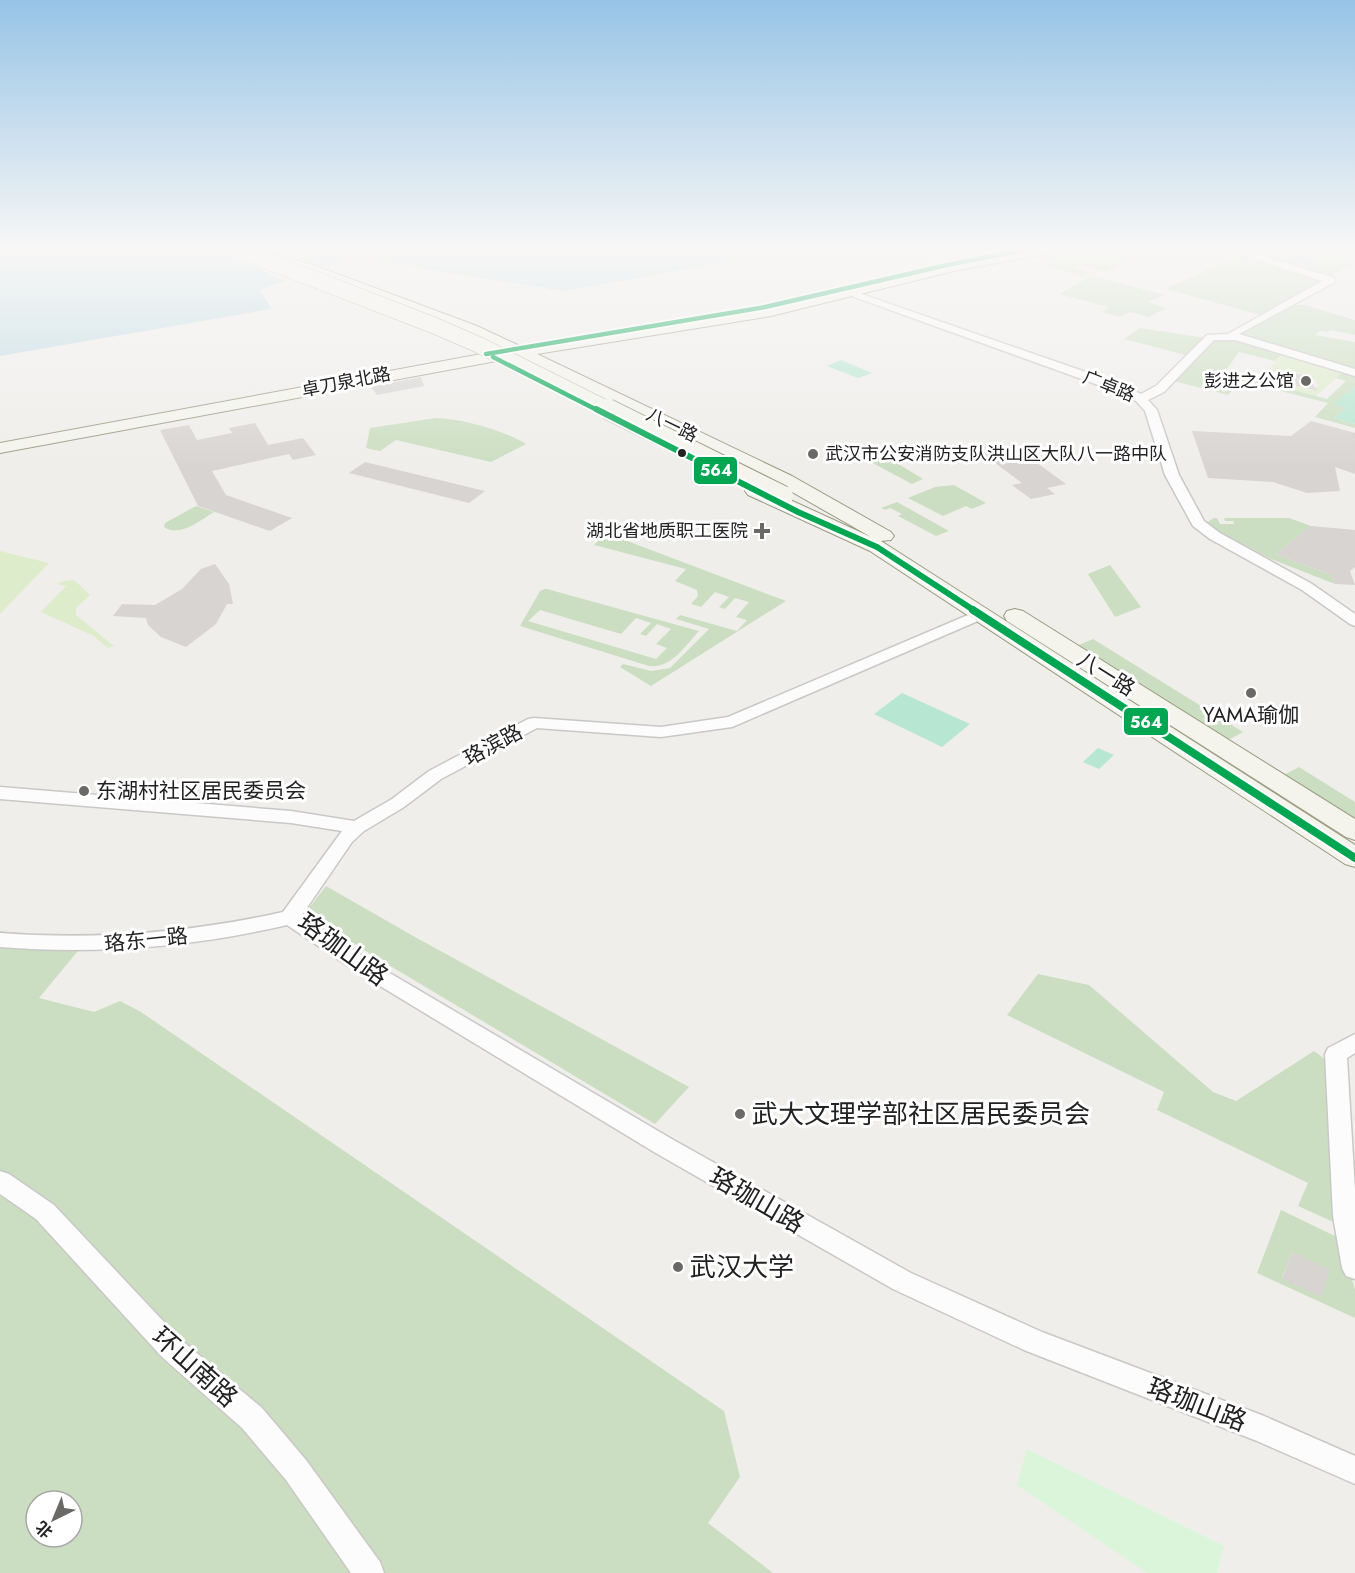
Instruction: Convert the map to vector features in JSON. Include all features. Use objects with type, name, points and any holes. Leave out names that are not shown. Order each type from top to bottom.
[{"type":"main road","points":[[414,323],[489,349],[574,338]]},
{"type":"main road","name":"八一路","points":[[427,323],[479,345],[881,542],[1355,831]]},
{"type":"main road","points":[[457,323],[472,329],[489,349]]},
{"type":"main road","points":[[515,351],[574,338],[664,323]]},
{"type":"main road","points":[[515,351],[694,323]]},
{"type":"main road","points":[[441,362],[457,353],[455,339]]},
{"type":"main road","name":"八一路","points":[[489,349],[603,415],[798,512],[881,542]]},
{"type":"main road","name":"八一路","points":[[489,349],[515,351],[803,489],[982,615],[1355,858]]},
{"type":"main road","name":"卓刀泉北路","points":[[0,446],[441,362],[489,349]]},
{"type":"main road","name":"卓刀泉北路","points":[[0,446],[489,349]]},
{"type":"main road","points":[[603,415],[629,405]]},
{"type":"street","name":"广卓路","points":[[935,323],[1105,383],[1140,398],[1151,410],[1172,475],[1198,523],[1215,536],[1307,587],[1355,621]]},
{"type":"street","points":[[1234,337],[1234,333],[1252,323]]},
{"type":"street","points":[[1140,398],[1154,394],[1161,389],[1211,337],[1234,337],[1355,373]]},
{"type":"street","name":"珞滨路","points":[[357,827],[398,803],[435,775],[534,723],[661,732],[732,722],[982,615]]},
{"type":"street","points":[[0,793],[291,817],[357,827]]},
{"type":"street","name":"珞珈山路","points":[[357,827],[345,838],[290,917],[364,967],[662,1145],[902,1281],[1033,1341],[1264,1430],[1355,1470]]},
{"type":"street","name":"珞东一路","points":[[0,940],[80,946],[108,944],[206,933],[290,917]]},
{"type":"street","points":[[1355,1042],[1336,1054],[1343,1195],[1347,1235],[1355,1268]]},
{"type":"street","name":"环山南路","points":[[0,1180],[45,1212],[171,1348],[252,1418],[296,1470],[369,1573]]},
{"type":"green space","points":[[1259,323],[1355,323],[1355,335],[1330,330],[1320,331],[1315,335],[1355,342],[1355,370],[1240,334]]},
{"type":"green space","points":[[1140,328],[1206,338],[1189,356],[1124,339]]},
{"type":"green space","points":[[1213,338],[1235,341],[1282,354],[1275,361],[1239,352],[1226,370],[1262,377],[1260,381],[1327,399],[1346,381],[1336,378],[1344,371],[1355,375],[1355,387],[1334,404],[1346,408],[1334,418],[1355,424],[1355,428],[1315,417],[1328,403],[1242,381],[1228,395],[1174,381]]},
{"type":"green space","points":[[1282,354],[1344,371],[1316,396],[1259,381]],"holes":[[[1273,372],[1302,374],[1317,380],[1315,383],[1319,384],[1313,390],[1300,387],[1284,379],[1280,382],[1267,379]]]},
{"type":"green space","points":[[841,360],[872,373],[858,378],[827,366]]},
{"type":"green space","points":[[1355,387],[1355,424],[1334,418],[1346,408],[1333,404]]},
{"type":"green space","points":[[436,418],[482,426],[526,444],[491,462],[396,440],[380,451],[366,448],[370,428]]},
{"type":"green space","points":[[882,454],[923,479],[912,484],[865,459]]},
{"type":"green space","points":[[954,485],[986,503],[972,509],[966,506],[943,516],[908,498],[935,487]]},
{"type":"green space","points":[[897,502],[949,531],[936,536],[898,516],[902,514],[890,508],[885,510],[881,508]]},
{"type":"green space","points":[[196,506],[214,512],[183,529],[170,530],[164,527],[165,523]]},
{"type":"green space","points":[[1217,518],[1220,524],[1234,524],[1233,521],[1225,521],[1224,518],[1289,518],[1311,526],[1276,554],[1331,575],[1335,584],[1271,559],[1207,525],[1206,523]]},
{"type":"green space","points":[[606,533],[786,601],[651,686],[620,667],[623,664],[651,671],[670,668],[709,629],[676,619],[680,615],[737,631],[747,620],[736,617],[749,602],[735,598],[725,609],[719,607],[729,597],[715,592],[701,607],[691,604],[698,596],[697,590],[675,581],[686,569],[594,545]]},
{"type":"green space","points":[[0,551],[49,563],[0,614]]},
{"type":"green space","points":[[1110,565],[1141,607],[1115,617],[1088,574]]},
{"type":"green space","points":[[74,580],[90,595],[76,608],[76,615],[114,646],[108,648],[94,636],[41,612],[66,586],[56,584]]},
{"type":"green space","points":[[547,589],[699,631],[671,660],[657,666],[649,666],[520,626],[540,591]],"holes":[[[540,610],[621,634],[636,618],[651,623],[640,634],[646,636],[657,624],[671,629],[656,644],[667,648],[656,659],[528,621]]]},
{"type":"green space","points":[[1093,639],[1243,732],[1228,740],[1079,645]]},
{"type":"green space","points":[[902,693],[970,724],[942,747],[874,714]]},
{"type":"green space","points":[[1098,748],[1114,755],[1099,769],[1083,762]]},
{"type":"green space","points":[[1299,767],[1355,802],[1355,820],[1284,775]]},
{"type":"green space","points":[[326,886],[689,1087],[655,1124],[372,955],[306,912]]},
{"type":"green space","points":[[0,931],[87,940],[39,998],[94,1012],[120,1001],[141,1012],[724,1411],[740,1477],[708,1523],[773,1573],[0,1573]]},
{"type":"green space","points":[[1038,974],[1089,985],[1213,1092],[1236,1101],[1314,1051],[1330,1063],[1340,1225],[1298,1206],[1308,1183],[1157,1110],[1164,1092],[1007,1015]]},
{"type":"green space","points":[[1281,1210],[1341,1239],[1355,1290],[1355,1318],[1257,1273]],"holes":[[[1292,1252],[1329,1270],[1282,1278]]]},
{"type":"green space","points":[[1027,1449],[1224,1546],[1217,1573],[1147,1573],[1017,1485]]},
{"type":"water","points":[[0,323],[189,323],[0,356]]},
{"type":"building","points":[[1293,373],[1305,375],[1318,391],[1276,381]]},
{"type":"building","points":[[421,377],[424,386],[377,395],[371,387]]},
{"type":"building","points":[[1311,421],[1355,433],[1355,474],[1335,467],[1340,491],[1307,493],[1273,482],[1208,478],[1192,431],[1291,436]]},
{"type":"building","points":[[255,423],[268,445],[303,438],[316,455],[293,460],[289,454],[212,471],[226,495],[292,518],[270,531],[198,506],[160,430],[189,425],[197,440],[232,433],[229,428]]},
{"type":"building","points":[[987,444],[999,453],[1018,449],[1066,484],[1047,488],[1055,494],[1031,499],[1012,485],[1022,483],[994,462],[986,464],[965,448]]},
{"type":"building","points":[[365,462],[485,491],[469,503],[349,473]]},
{"type":"building","points":[[1311,526],[1355,530],[1355,567],[1350,571],[1355,585],[1335,584],[1331,575],[1276,554]]},
{"type":"building","points":[[215,564],[229,584],[233,604],[227,604],[216,624],[186,647],[161,637],[148,625],[146,618],[113,616],[122,604],[155,605],[182,589],[201,569]]},
{"type":"building","points":[[1292,1252],[1330,1270],[1321,1297],[1282,1279]]},
{"type":"transit line","name":"564","points":[[486,354],[668,323]]},
{"type":"transit line","name":"564","points":[[493,357],[798,512],[877,547],[1355,858]]},
{"type":"place","name":"彭进之公馆","points":[[1306,381]]},
{"type":"place","name":"武汉市公安消防支队洪山区大队八一路中队","points":[[813,454]]},
{"type":"place","name":"湖北省地质职工医院","points":[[762,531]]},
{"type":"place","name":"YAMA瑜伽","points":[[1251,693]]},
{"type":"place","name":"东湖村社区居民委员会","points":[[84,791]]},
{"type":"place","name":"武大文理学部社区居民委员会","points":[[740,1114]]},
{"type":"place","name":"武汉大学","points":[[678,1267]]}]
